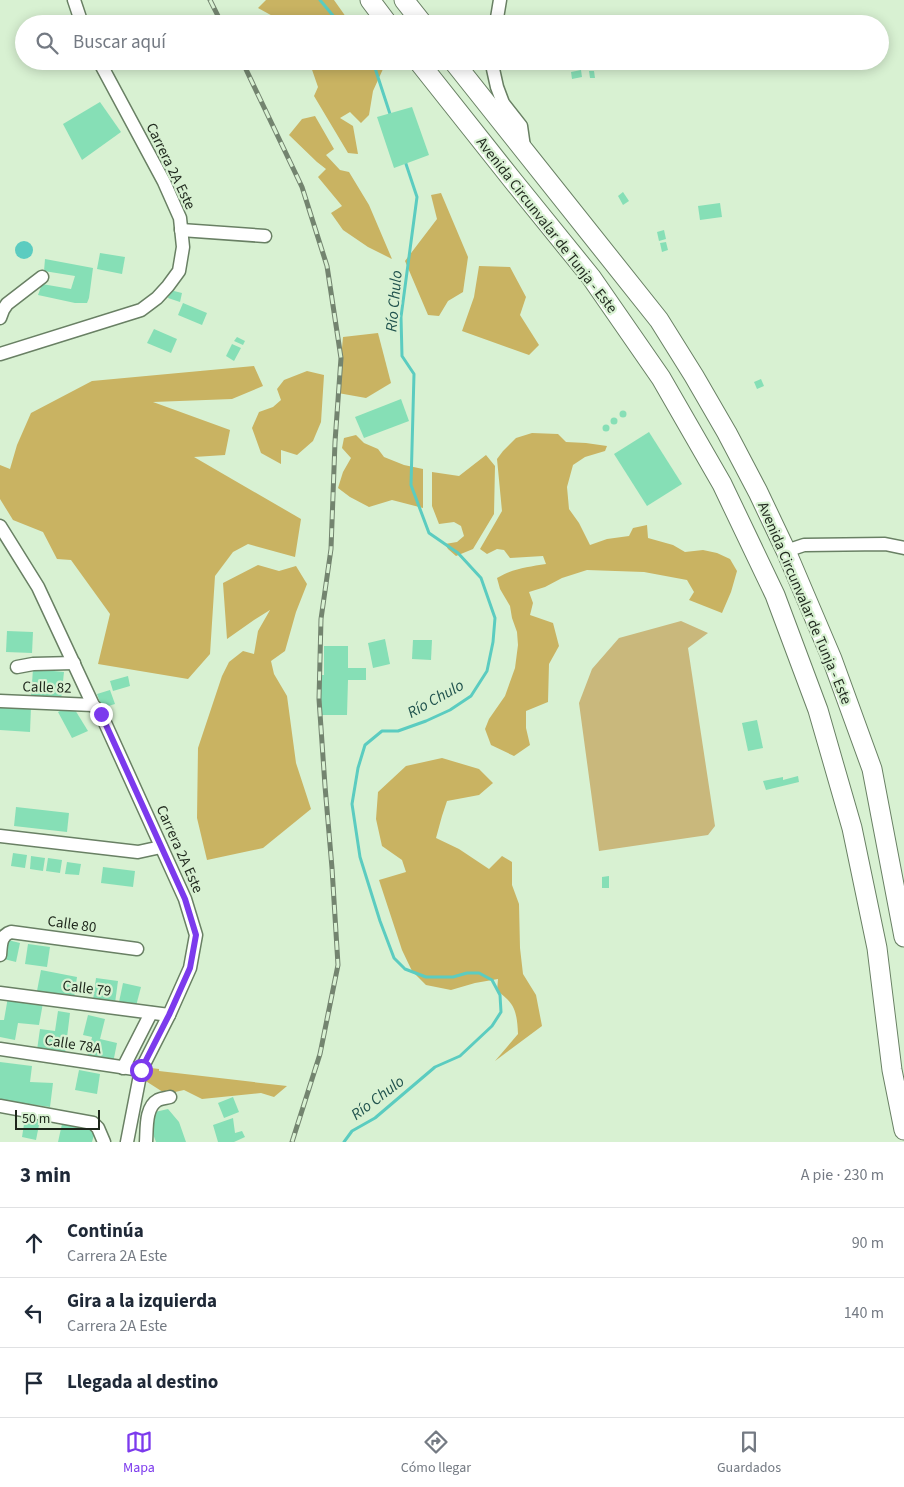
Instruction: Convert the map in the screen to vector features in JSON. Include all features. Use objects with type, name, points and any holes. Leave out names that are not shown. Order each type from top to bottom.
[{"type":"highway","points":[[370,0],[381,15]]},
{"type":"highway","points":[[404,0],[418,15]]},
{"type":"highway","name":"Avenida Circunvalar de Tunja - Este","points":[[425,70],[591,277],[661,378],[722,484],[774,595],[818,710],[852,828],[877,948],[892,1070],[904,1130]]},
{"type":"highway","name":"Avenida Circunvalar de Tunja - Este","points":[[460,70],[659,320],[727,433],[758,492],[786,551],[832,659],[872,769],[904,937]]},
{"type":"street","points":[[74,0],[79,15]]},
{"type":"street","points":[[498,15],[500,0]]},
{"type":"street","name":"Carrera 2A Este","points":[[0,354],[141,310],[157,298],[179,270],[183,247],[180,218],[164,182],[103,70]]},
{"type":"street","points":[[493,70],[497,87],[504,103],[521,126],[524,150]]},
{"type":"street","points":[[182,230],[265,236]]},
{"type":"street","points":[[0,318],[2,310],[7,304],[42,278]]},
{"type":"street","name":"Carrera 2A Este","points":[[0,526],[38,588],[97,710],[185,899],[196,935],[190,968],[141,1070],[127,1142]]},
{"type":"street","points":[[786,551],[804,545],[885,544],[904,548]]},
{"type":"street","points":[[17,667],[33,664],[74,663]]},
{"type":"street","name":"Calle 82","points":[[0,701],[97,710]]},
{"type":"street","points":[[0,836],[138,852],[161,847]]},
{"type":"street","name":"Calle 80","points":[[0,955],[4,935],[11,932],[137,949]]},
{"type":"street","name":"Calle 79","points":[[0,993],[169,1015]]},
{"type":"street","points":[[123,1068],[151,1013]]},
{"type":"street","name":"Calle 78A","points":[[0,1049],[141,1070]]},
{"type":"street","points":[[146,1142],[148,1116],[152,1106],[158,1100],[170,1097]]},
{"type":"street","points":[[0,1106],[93,1123],[98,1128],[104,1142]]},
{"type":"shaded area","points":[[266,0],[334,0],[345,15],[271,15],[258,8]]},
{"type":"shaded area","points":[[312,70],[383,70],[373,91],[369,115],[361,123],[350,112],[340,118],[353,126],[358,154],[348,153],[314,96],[318,87]]},
{"type":"shaded area","points":[[315,116],[334,149],[326,155],[340,170],[349,172],[369,205],[392,259],[368,247],[343,230],[331,213],[342,206],[318,177],[326,169],[289,135],[302,119]]},
{"type":"shaded area","points":[[441,193],[468,257],[463,292],[448,301],[439,316],[428,315],[405,261],[437,219],[431,195]]},
{"type":"shaded area","points":[[479,266],[510,267],[526,297],[520,315],[539,345],[529,355],[462,331],[474,297]]},
{"type":"shaded area","points":[[378,333],[391,383],[366,398],[338,393],[343,337]]},
{"type":"shaded area","points":[[254,366],[263,386],[232,399],[153,402],[230,430],[225,455],[194,457],[301,519],[295,557],[248,544],[233,552],[215,576],[210,654],[188,679],[98,664],[110,614],[71,560],[57,559],[43,532],[13,520],[0,499],[0,465],[10,469],[17,445],[31,413],[92,381]]},
{"type":"shaded area","points":[[307,371],[324,375],[321,422],[313,441],[297,455],[281,450],[281,464],[261,453],[252,428],[259,412],[273,407],[281,400],[277,389],[284,380]]},
{"type":"shaded area","points":[[532,433],[558,434],[566,442],[607,446],[605,451],[585,457],[573,465],[567,487],[569,509],[579,523],[590,545],[607,539],[629,536],[633,528],[647,525],[648,538],[673,545],[685,552],[703,550],[717,553],[730,559],[737,571],[722,613],[689,600],[694,592],[687,580],[644,572],[587,570],[529,592],[533,603],[530,615],[553,623],[559,646],[549,664],[548,702],[526,711],[526,728],[530,745],[514,756],[491,745],[485,729],[489,719],[505,696],[515,668],[518,645],[517,632],[510,606],[500,589],[497,578],[515,570],[546,564],[543,556],[510,558],[504,550],[497,549],[487,554],[480,549],[502,511],[497,459],[516,438]]},
{"type":"shaded area","points":[[356,435],[364,443],[378,449],[384,457],[404,465],[423,469],[423,508],[392,500],[369,507],[338,488],[343,472],[351,458],[342,448],[344,438]]},
{"type":"shaded area","points":[[486,455],[495,466],[494,514],[473,549],[456,556],[445,544],[457,542],[464,536],[461,526],[454,522],[439,524],[432,506],[432,472],[459,476]]},
{"type":"shaded area","points":[[258,565],[279,571],[296,566],[307,584],[296,612],[285,651],[271,661],[274,674],[287,696],[296,763],[311,809],[263,848],[207,860],[197,818],[198,748],[222,676],[229,662],[243,651],[254,654],[258,631],[270,610],[227,639],[223,583]]},
{"type":"shaded area","points":[[681,621],[708,633],[688,648],[715,826],[708,835],[599,851],[579,703],[592,669],[619,638]]},
{"type":"shaded area","points":[[442,758],[479,769],[493,783],[479,795],[447,801],[436,838],[459,849],[489,869],[502,856],[512,862],[512,885],[519,904],[520,948],[523,974],[536,995],[542,1026],[495,1061],[518,1034],[514,1009],[508,1000],[497,991],[498,979],[451,990],[426,985],[412,971],[402,950],[379,880],[406,872],[402,860],[382,846],[376,819],[378,792],[406,766]]},
{"type":"shaded area","points":[[143,1067],[159,1069],[159,1071],[287,1086],[274,1097],[261,1093],[202,1099],[184,1090],[166,1094],[141,1078]]},
{"type":"water","points":[[24,241],[30,244],[33,250],[30,256],[24,259],[18,256],[15,250],[18,244]]},
{"type":"building","points":[[581,70],[582,77],[572,79],[571,72]]},
{"type":"building","points":[[589,71],[594,71],[595,78],[590,78]]},
{"type":"building","points":[[100,102],[121,132],[82,160],[63,124]]},
{"type":"building","points":[[412,107],[429,155],[394,168],[377,117]]},
{"type":"building","points":[[623,192],[629,201],[623,205],[618,196]]},
{"type":"building","points":[[720,203],[722,217],[700,220],[698,206]]},
{"type":"building","points":[[664,230],[666,239],[659,241],[657,232]]},
{"type":"building","points":[[666,242],[668,250],[662,252],[660,243]]},
{"type":"building","points":[[100,253],[125,257],[122,274],[97,269]]},
{"type":"building","points":[[45,259],[93,268],[87,303],[75,303],[38,295],[42,284],[71,289],[75,276],[44,271]]},
{"type":"building","points":[[170,290],[182,293],[180,302],[168,298]]},
{"type":"building","points":[[183,303],[207,313],[202,325],[178,315]]},
{"type":"building","points":[[154,329],[177,339],[171,353],[147,343]]},
{"type":"building","points":[[237,337],[245,341],[243,345],[234,341]]},
{"type":"building","points":[[232,344],[241,348],[234,361],[226,356]]},
{"type":"building","points":[[761,379],[764,386],[757,389],[754,382]]},
{"type":"building","points":[[401,399],[409,421],[364,438],[355,417]]},
{"type":"building","points":[[623,410],[627,414],[623,418],[619,414]]},
{"type":"building","points":[[614,417],[618,421],[614,425],[610,421]]},
{"type":"building","points":[[606,424],[610,428],[606,432],[602,428]]},
{"type":"building","points":[[649,432],[682,484],[647,506],[614,454]]},
{"type":"building","points":[[7,631],[33,632],[32,653],[6,652]]},
{"type":"building","points":[[385,639],[390,664],[373,668],[368,643]]},
{"type":"building","points":[[413,640],[432,640],[431,660],[412,659]]},
{"type":"building","points":[[324,646],[348,646],[348,668],[366,668],[366,680],[348,680],[347,715],[321,715],[321,675],[324,675]]},
{"type":"building","points":[[33,669],[64,672],[61,700],[31,697]]},
{"type":"building","points":[[128,676],[130,686],[113,691],[110,681]]},
{"type":"building","points":[[110,690],[115,704],[102,708],[97,694]]},
{"type":"building","points":[[72,705],[88,731],[72,738],[58,712]]},
{"type":"building","points":[[0,706],[31,707],[30,732],[0,730]]},
{"type":"building","points":[[757,720],[763,748],[748,751],[742,723]]},
{"type":"building","points":[[798,776],[799,782],[766,790],[763,781],[783,777],[783,780]]},
{"type":"building","points":[[16,807],[69,813],[67,832],[14,826]]},
{"type":"building","points":[[13,853],[27,855],[25,868],[11,866]]},
{"type":"building","points":[[31,856],[45,858],[43,871],[30,869]]},
{"type":"building","points":[[48,858],[62,860],[60,873],[46,871]]},
{"type":"building","points":[[67,862],[81,864],[79,875],[65,874]]},
{"type":"building","points":[[103,867],[135,871],[133,887],[101,883]]},
{"type":"building","points":[[609,876],[609,888],[602,888],[602,877]]},
{"type":"building","points":[[8,940],[20,943],[16,962],[4,959]]},
{"type":"building","points":[[28,944],[50,947],[47,967],[25,964]]},
{"type":"building","points":[[41,970],[77,977],[74,998],[37,991]]},
{"type":"building","points":[[96,978],[118,981],[115,1003],[93,1000]]},
{"type":"building","points":[[123,983],[141,987],[136,1006],[119,1002]]},
{"type":"building","points":[[8,997],[43,1003],[39,1025],[18,1023],[15,1040],[0,1037],[0,1020],[4,1020]]},
{"type":"building","points":[[58,1011],[70,1013],[65,1054],[37,1050],[40,1029],[55,1031]]},
{"type":"building","points":[[88,1015],[105,1019],[100,1039],[117,1043],[113,1063],[87,1058],[92,1037],[83,1035]]},
{"type":"building","points":[[0,1062],[32,1066],[30,1082],[53,1083],[50,1107],[0,1100]]},
{"type":"building","points":[[79,1070],[100,1074],[97,1094],[75,1090]]},
{"type":"building","points":[[233,1097],[239,1112],[224,1118],[218,1103]]},
{"type":"building","points":[[168,1109],[179,1122],[186,1142],[156,1142],[149,1123],[155,1119],[155,1112]]},
{"type":"building","points":[[25,1118],[40,1120],[36,1140],[22,1137]]},
{"type":"building","points":[[233,1118],[235,1133],[242,1131],[245,1137],[234,1142],[218,1142],[213,1125]]},
{"type":"building","points":[[62,1124],[95,1131],[92,1142],[58,1142]]},
{"type":"waterway","name":"Río Chulo","points":[[320,0],[332,15]]},
{"type":"waterway","name":"Río Chulo","points":[[376,70],[391,117]]},
{"type":"waterway","name":"Río Chulo","points":[[344,1142],[352,1131],[375,1118],[435,1067],[460,1056],[492,1026],[501,1012],[500,995],[492,980],[479,973],[467,973],[453,977],[426,977],[405,969],[394,958],[360,857],[352,804],[358,768],[365,745],[382,731],[398,731],[426,721],[450,710],[471,696],[487,671],[493,642],[495,618],[481,578],[458,553],[429,533],[411,485],[414,374],[402,356],[401,317],[417,197],[405,161]]},
{"type":"railway","points":[[210,0],[218,15]]},
{"type":"railway","points":[[246,70],[302,187],[327,266],[341,358],[335,442],[331,549],[321,619],[319,699],[338,965],[320,1054],[292,1142]]},
{"type":"route","points":[[101,714],[185,899],[196,935],[190,968],[141,1070]]}]
